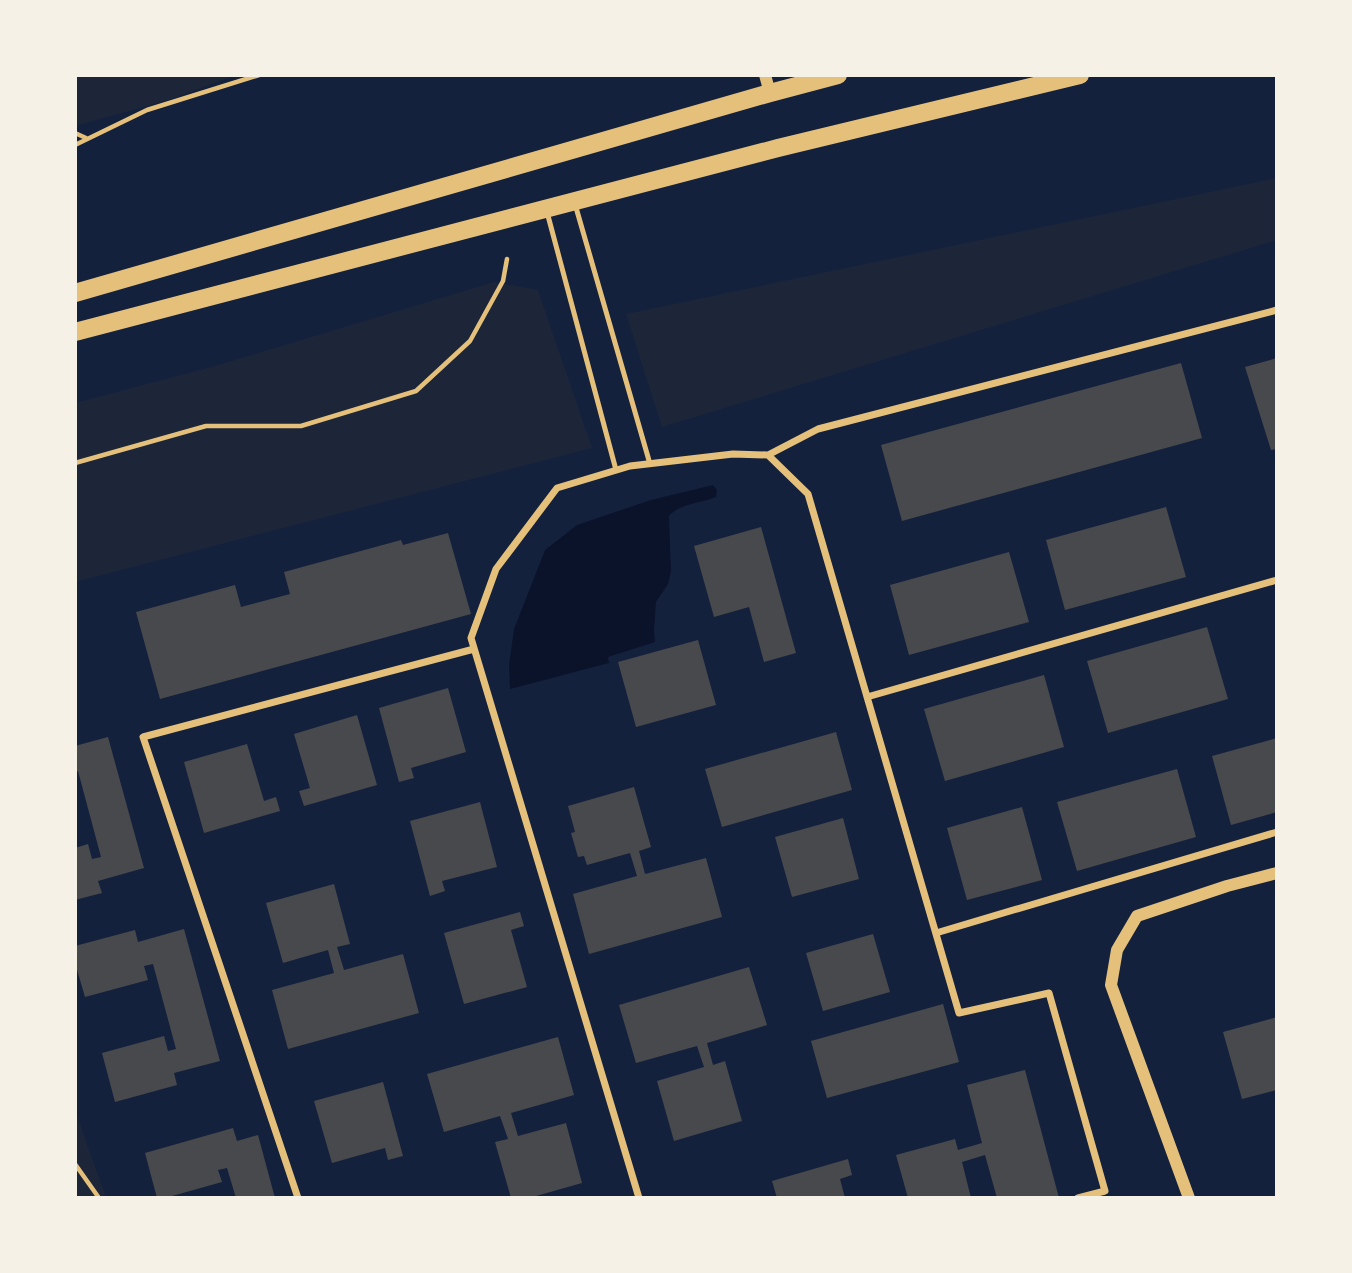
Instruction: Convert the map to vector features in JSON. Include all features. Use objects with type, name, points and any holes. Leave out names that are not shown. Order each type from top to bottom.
[{"type":"main road","points":[[75,293],[838,75]]},
{"type":"main road","points":[[75,332],[778,148],[1080,75]]},
{"type":"street","points":[[765,75],[770,93]]},
{"type":"street","points":[[639,1198],[471,638],[496,569],[558,488],[616,470],[650,464],[733,454],[768,455],[818,429],[1277,310]]},
{"type":"street","points":[[768,455],[808,494],[959,1013],[1049,993],[1105,1191],[1078,1198]]},
{"type":"street","points":[[867,697],[1277,580]]},
{"type":"street","points":[[298,1198],[143,737],[474,649]]},
{"type":"street","points":[[936,933],[1277,832]]},
{"type":"street","points":[[1189,1198],[1111,985],[1116,950],[1137,916],[1227,886],[1277,873]]},
{"type":"lane","points":[[574,201],[650,464]]},
{"type":"lane","points":[[546,209],[616,470]]},
{"type":"path","points":[[75,145],[147,110],[259,75]]},
{"type":"path","points":[[75,133],[87,139]]},
{"type":"path","points":[[75,463],[206,426],[301,426],[416,391],[470,341],[503,281],[507,259]]},
{"type":"path","points":[[75,1164],[99,1198]]},
{"type":"shaded area","points":[[75,75],[235,75],[172,99],[75,126]]},
{"type":"shaded area","points":[[1277,178],[1277,240],[662,427],[626,314]]},
{"type":"shaded area","points":[[494,282],[538,290],[592,448],[75,582],[75,403],[215,366]]},
{"type":"shaded area","points":[[713,485],[717,490],[716,497],[684,506],[669,516],[671,571],[668,584],[656,602],[655,642],[608,657],[609,663],[510,689],[509,665],[514,629],[545,550],[577,525],[651,500]]},
{"type":"shaded area","points":[[75,1110],[106,1198],[75,1198]]},
{"type":"building","points":[[1277,358],[1277,449],[1271,450],[1245,367]]},
{"type":"building","points":[[1181,363],[1202,438],[902,521],[881,445]]},
{"type":"building","points":[[1166,507],[1186,577],[1065,610],[1046,540]]},
{"type":"building","points":[[761,527],[796,653],[764,662],[749,607],[714,617],[694,546]]},
{"type":"building","points":[[448,533],[471,614],[160,699],[136,612],[235,585],[241,607],[290,594],[284,572],[401,540],[403,545]]},
{"type":"building","points":[[1009,552],[1029,622],[909,655],[890,585]]},
{"type":"building","points":[[1207,627],[1228,699],[1108,733],[1087,661]]},
{"type":"building","points":[[698,640],[716,705],[636,727],[618,662]]},
{"type":"building","points":[[1044,675],[1064,747],[945,781],[924,709]]},
{"type":"building","points":[[448,688],[466,752],[411,768],[414,778],[399,782],[379,708]]},
{"type":"building","points":[[357,715],[377,785],[304,806],[299,791],[310,788],[294,734]]},
{"type":"building","points":[[836,732],[852,790],[722,827],[705,769]]},
{"type":"building","points":[[108,737],[144,868],[98,881],[102,893],[75,900],[75,848],[88,844],[92,859],[101,857],[78,771],[75,772],[75,746]]},
{"type":"building","points":[[1277,738],[1277,812],[1231,825],[1212,756]]},
{"type":"building","points":[[247,744],[264,801],[276,797],[280,811],[204,833],[184,762]]},
{"type":"building","points":[[1177,769],[1196,837],[1077,871],[1057,802]]},
{"type":"building","points":[[634,787],[651,847],[639,851],[645,874],[706,858],[722,917],[589,954],[573,894],[637,876],[630,853],[587,865],[584,856],[578,857],[571,833],[575,832],[568,806]]},
{"type":"building","points":[[480,802],[497,867],[442,881],[445,891],[430,896],[410,821]]},
{"type":"building","points":[[1022,807],[1042,880],[967,900],[947,828]]},
{"type":"building","points":[[843,818],[859,879],[792,897],[775,837]]},
{"type":"building","points":[[334,884],[350,944],[337,947],[344,970],[403,954],[419,1013],[288,1049],[272,990],[334,973],[328,950],[283,963],[266,903]]},
{"type":"building","points":[[520,912],[524,926],[511,930],[527,987],[464,1004],[444,933]]},
{"type":"building","points":[[184,929],[220,1061],[174,1073],[177,1085],[115,1102],[102,1053],[164,1036],[168,1051],[176,1049],[153,964],[144,966],[148,980],[85,997],[75,963],[75,946],[135,930],[138,942]]},
{"type":"building","points":[[873,934],[890,992],[823,1011],[806,953]]},
{"type":"building","points":[[749,967],[767,1025],[707,1043],[713,1065],[725,1061],[742,1121],[674,1141],[657,1081],[704,1067],[697,1046],[636,1063],[619,1005]]},
{"type":"building","points":[[943,1004],[959,1062],[827,1098],[811,1041]]},
{"type":"building","points":[[1277,1017],[1277,1090],[1242,1099],[1223,1032]]},
{"type":"building","points":[[558,1037],[574,1095],[511,1113],[518,1136],[566,1123],[582,1183],[529,1198],[511,1198],[495,1142],[508,1139],[500,1116],[444,1132],[427,1074]]},
{"type":"building","points":[[1025,1070],[1059,1198],[997,1198],[985,1155],[962,1162],[971,1198],[908,1198],[896,1155],[955,1139],[958,1150],[982,1143],[967,1085]]},
{"type":"building","points":[[383,1082],[403,1156],[388,1160],[385,1148],[332,1163],[314,1101]]},
{"type":"building","points":[[233,1128],[237,1141],[258,1135],[275,1198],[236,1198],[227,1168],[218,1170],[222,1182],[157,1198],[145,1153]]},
{"type":"building","points":[[848,1159],[852,1175],[840,1179],[845,1198],[777,1198],[772,1181]]}]
